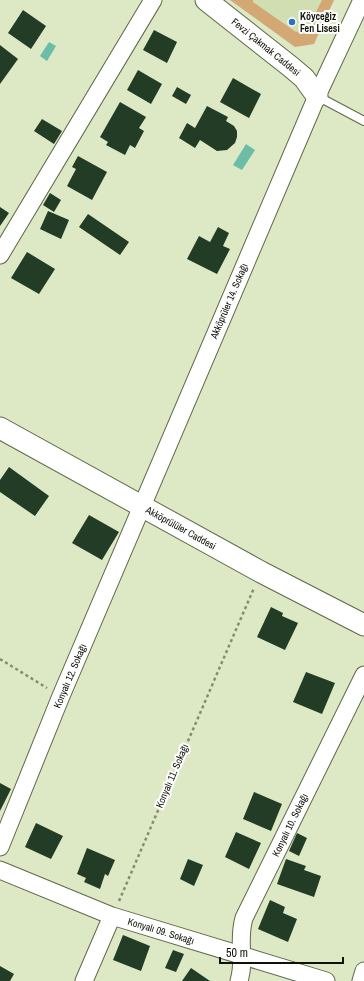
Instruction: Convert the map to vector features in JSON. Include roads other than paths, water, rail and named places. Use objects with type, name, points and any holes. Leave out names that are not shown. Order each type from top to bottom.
[{"type":"street","points":[[0,255],[153,0]]},
{"type":"street","name":"Fevzi Çakmak Caddesi","points":[[206,0],[291,66],[304,78],[317,96]]},
{"type":"street","name":"Akköprüler 14. Sokağı","points":[[142,506],[317,96],[362,0]]},
{"type":"street","name":"Akköprülüler Caddesi","points":[[0,428],[261,572],[363,622]]},
{"type":"street","name":"Konyalı 12. Sokağı","points":[[0,847],[61,696],[142,506]]},
{"type":"street","name":"Konyalı 10. Sokağı","points":[[239,981],[242,964],[240,934],[244,918],[364,675]]},
{"type":"street","name":"Konyalı 09. Sokağı","points":[[0,870],[112,916],[326,981]]},
{"type":"street","points":[[84,981],[112,916]]},
{"type":"street","points":[[361,981],[364,971]]},
{"type":"lane","name":"Fevzi Çakmak Caddesi","points":[[317,96],[364,121]]},
{"type":"water","points":[[49,42],[56,46],[47,61],[40,56]]},
{"type":"water","points":[[246,144],[255,150],[242,170],[233,165]]},
{"type":"place","name":"Köyceğiz Fen Lisesi","points":[[292,22]]}]
